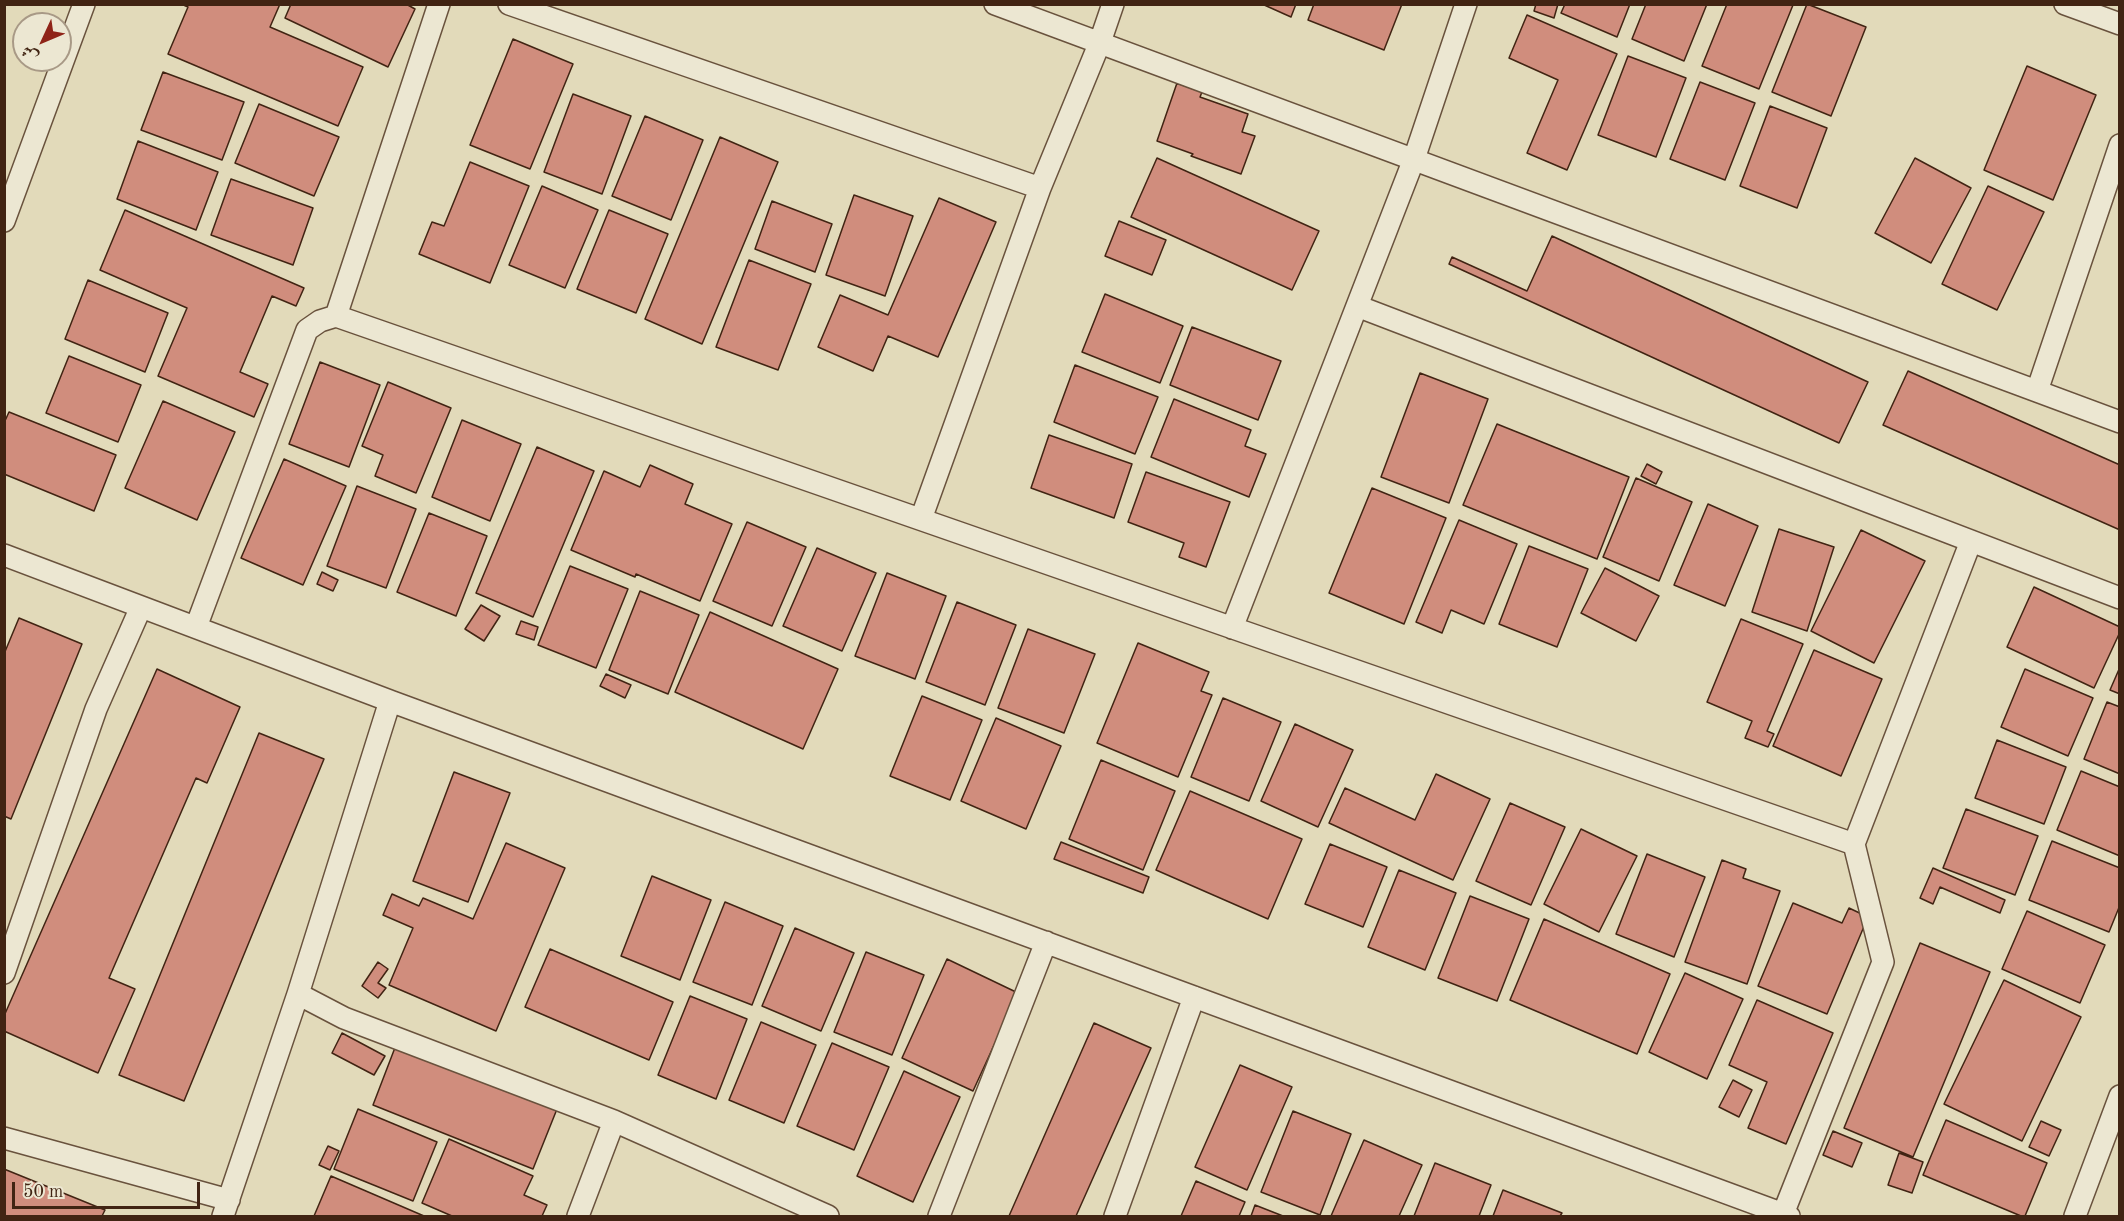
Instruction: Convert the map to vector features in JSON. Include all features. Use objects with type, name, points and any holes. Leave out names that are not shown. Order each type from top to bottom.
[{"type":"street","points":[[5,220],[84,4]]},
{"type":"street","points":[[336,316],[439,4]]},
{"type":"street","points":[[509,4],[1040,188]]},
{"type":"street","points":[[995,4],[2120,422]]},
{"type":"street","points":[[921,519],[1040,188],[1100,42],[1113,4]]},
{"type":"street","points":[[1232,628],[1414,159],[1466,4]]},
{"type":"street","points":[[2065,4],[2120,24]]},
{"type":"street","points":[[2037,391],[2120,145]]},
{"type":"street","points":[[1357,306],[2120,598]]},
{"type":"street","points":[[196,627],[307,330],[320,321],[336,316],[1854,844]]},
{"type":"street","points":[[4,555],[390,701],[1786,1215],[1883,962],[1854,844],[1971,541]]},
{"type":"street","points":[[4,973],[96,709],[141,607]]},
{"type":"street","points":[[4,1138],[226,1208],[298,994],[390,701]]},
{"type":"street","points":[[939,1216],[1046,942]]},
{"type":"street","points":[[298,994],[344,1018],[614,1121],[828,1216]]},
{"type":"street","points":[[1115,1216],[1194,997]]},
{"type":"street","points":[[2075,1216],[2120,1096]]},
{"type":"street","points":[[578,1216],[614,1121]]},
{"type":"building","points":[[181,4],[280,4],[270,27],[363,67],[338,126],[168,54],[188,7]]},
{"type":"building","points":[[291,4],[406,4],[415,9],[388,67],[285,18]]},
{"type":"building","points":[[1262,4],[1296,4],[1291,17]]},
{"type":"building","points":[[1314,4],[1402,4],[1384,50],[1308,20]]},
{"type":"building","points":[[1536,4],[1558,4],[1554,18],[1534,11]]},
{"type":"building","points":[[1565,4],[1630,4],[1617,37],[1561,13]]},
{"type":"building","points":[[1646,4],[1707,4],[1684,61],[1632,39]]},
{"type":"building","points":[[1727,4],[1793,5],[1759,89],[1702,66]]},
{"type":"building","points":[[1807,4],[1866,27],[1831,116],[1772,92]]},
{"type":"building","points":[[1527,15],[1617,54],[1567,170],[1527,153],[1558,80],[1509,58]]},
{"type":"building","points":[[513,39],[573,64],[530,169],[470,145]]},
{"type":"building","points":[[1628,56],[1686,78],[1656,157],[1598,135]]},
{"type":"building","points":[[2027,66],[2096,95],[2053,200],[1984,170]]},
{"type":"building","points":[[163,72],[244,102],[222,160],[141,130]]},
{"type":"building","points":[[1700,82],[1755,103],[1725,180],[1670,159]]},
{"type":"building","points":[[1177,83],[1202,92],[1200,97],[1248,114],[1242,132],[1255,136],[1241,174],[1157,141]]},
{"type":"building","points":[[573,94],[631,116],[602,194],[544,172]]},
{"type":"building","points":[[259,104],[339,137],[314,196],[235,163]]},
{"type":"building","points":[[1770,106],[1827,128],[1797,208],[1740,186]]},
{"type":"building","points":[[645,116],[703,140],[671,220],[612,196]]},
{"type":"building","points":[[720,137],[778,162],[702,344],[645,319]]},
{"type":"building","points":[[138,141],[218,172],[196,230],[117,199]]},
{"type":"building","points":[[1157,158],[1319,231],[1292,290],[1131,217]]},
{"type":"building","points":[[1915,158],[1971,188],[1931,263],[1875,233]]},
{"type":"building","points":[[470,162],[529,186],[490,283],[419,254],[432,222],[444,226]]},
{"type":"building","points":[[231,179],[313,208],[293,265],[211,235]]},
{"type":"building","points":[[542,186],[598,210],[565,288],[509,265]]},
{"type":"building","points":[[1988,186],[2044,212],[1997,310],[1942,284]]},
{"type":"building","points":[[854,195],[913,216],[885,296],[826,275]]},
{"type":"building","points":[[939,198],[996,222],[938,357],[888,336],[873,371],[818,347],[840,295],[888,315]]},
{"type":"building","points":[[772,201],[832,224],[815,272],[755,249]]},
{"type":"building","points":[[125,210],[304,288],[296,306],[272,296],[240,372],[268,384],[254,417],[158,376],[187,308],[100,270]]},
{"type":"building","points":[[609,210],[668,234],[636,313],[577,289]]},
{"type":"building","points":[[1119,221],[1166,240],[1152,275],[1105,256]]},
{"type":"building","points":[[1552,236],[1868,382],[1839,443],[1449,264],[1452,257],[1527,291]]},
{"type":"building","points":[[749,260],[811,284],[778,370],[716,347]]},
{"type":"building","points":[[88,280],[168,313],[145,372],[65,339]]},
{"type":"building","points":[[1105,294],[1183,326],[1160,383],[1082,352]]},
{"type":"building","points":[[1192,327],[1281,361],[1258,420],[1170,385]]},
{"type":"building","points":[[69,356],[141,385],[118,442],[46,413]]},
{"type":"building","points":[[320,362],[380,385],[349,467],[289,444]]},
{"type":"building","points":[[1075,365],[1158,397],[1135,454],[1054,422]]},
{"type":"building","points":[[1908,371],[2120,465],[2120,530],[1883,425]]},
{"type":"building","points":[[1420,373],[1488,399],[1449,503],[1381,477]]},
{"type":"building","points":[[388,382],[451,408],[416,493],[375,476],[383,455],[362,446]]},
{"type":"building","points":[[1174,399],[1251,430],[1245,446],[1266,454],[1249,497],[1151,457]]},
{"type":"building","points":[[163,401],[235,432],[197,520],[125,488]]},
{"type":"building","points":[[9,412],[116,455],[94,511],[4,474],[4,423]]},
{"type":"building","points":[[462,420],[521,444],[490,521],[432,497]]},
{"type":"building","points":[[1497,424],[1629,477],[1597,559],[1463,505]]},
{"type":"building","points":[[1049,435],[1132,464],[1114,518],[1031,488]]},
{"type":"building","points":[[537,447],[594,471],[533,617],[476,593]]},
{"type":"building","points":[[284,459],[346,486],[303,585],[241,558]]},
{"type":"building","points":[[1647,464],[1662,472],[1656,484],[1641,476]]},
{"type":"building","points":[[650,465],[693,484],[685,504],[732,524],[700,601],[571,550],[604,471],[640,487]]},
{"type":"building","points":[[1146,472],[1230,502],[1206,567],[1179,557],[1184,543],[1128,522]]},
{"type":"building","points":[[1636,478],[1692,502],[1659,581],[1603,557]]},
{"type":"building","points":[[357,486],[416,509],[386,588],[327,566]]},
{"type":"building","points":[[1372,488],[1446,518],[1404,624],[1329,593]]},
{"type":"building","points":[[1708,504],[1758,526],[1725,606],[1674,585]]},
{"type":"building","points":[[429,513],[487,536],[456,616],[397,592]]},
{"type":"building","points":[[1459,520],[1517,544],[1484,624],[1451,610],[1442,633],[1416,622]]},
{"type":"building","points":[[747,522],[806,547],[772,626],[713,601]]},
{"type":"building","points":[[1779,529],[1834,547],[1807,631],[1752,612]]},
{"type":"building","points":[[1861,530],[1925,561],[1874,663],[1811,631]]},
{"type":"building","points":[[1529,546],[1588,569],[1557,647],[1499,624]]},
{"type":"building","points":[[817,548],[876,573],[842,651],[783,626]]},
{"type":"building","points":[[570,566],[628,589],[596,668],[538,645]]},
{"type":"building","points":[[1605,568],[1659,596],[1636,641],[1581,613]]},
{"type":"building","points":[[322,572],[338,580],[333,591],[317,584]]},
{"type":"building","points":[[887,573],[946,596],[915,679],[855,656]]},
{"type":"building","points":[[2034,587],[2120,627],[2120,632],[2094,688],[2007,647]]},
{"type":"building","points":[[640,591],[699,615],[668,694],[609,670]]},
{"type":"building","points":[[957,602],[1016,625],[985,705],[926,682]]},
{"type":"building","points":[[481,605],[500,616],[484,641],[465,629]]},
{"type":"building","points":[[710,612],[838,669],[803,749],[675,692]]},
{"type":"building","points":[[19,618],[82,644],[11,819],[4,816],[4,654]]},
{"type":"building","points":[[1741,619],[1803,644],[1767,731],[1774,734],[1768,747],[1745,738],[1752,721],[1707,702]]},
{"type":"building","points":[[521,621],[538,627],[534,640],[516,634]]},
{"type":"building","points":[[1028,629],[1095,654],[1064,733],[998,708]]},
{"type":"building","points":[[1138,643],[1209,672],[1201,691],[1212,695],[1178,777],[1097,743]]},
{"type":"building","points":[[1814,650],[1882,679],[1841,776],[1773,746]]},
{"type":"building","points":[[2120,667],[2120,694],[2110,690]]},
{"type":"building","points":[[157,669],[240,707],[207,783],[196,778],[109,978],[135,989],[98,1073],[4,1031],[4,1016]]},
{"type":"building","points":[[2025,669],[2093,698],[2068,756],[2001,727]]},
{"type":"building","points":[[606,674],[631,685],[625,698],[600,686]]},
{"type":"building","points":[[922,696],[982,720],[950,800],[890,776]]},
{"type":"building","points":[[1223,698],[1281,722],[1249,801],[1191,777]]},
{"type":"building","points":[[2107,702],[2120,707],[2120,774],[2084,759]]},
{"type":"building","points":[[996,718],[1061,746],[1026,829],[961,801]]},
{"type":"building","points":[[1295,724],[1353,750],[1318,827],[1261,801]]},
{"type":"building","points":[[259,733],[324,759],[184,1101],[119,1075]]},
{"type":"building","points":[[1997,740],[2066,767],[2044,824],[1975,798]]},
{"type":"building","points":[[1101,760],[1175,791],[1143,870],[1069,839]]},
{"type":"building","points":[[2081,771],[2120,787],[2120,856],[2057,830]]},
{"type":"building","points":[[454,772],[510,793],[468,902],[413,881]]},
{"type":"building","points":[[1436,774],[1490,799],[1453,880],[1329,823],[1345,788],[1415,820]]},
{"type":"building","points":[[1190,791],[1302,839],[1268,919],[1156,870]]},
{"type":"building","points":[[1510,803],[1565,827],[1531,905],[1476,881]]},
{"type":"building","points":[[1966,809],[2038,836],[2015,895],[1943,868]]},
{"type":"building","points":[[1581,829],[1637,856],[1599,932],[1544,904]]},
{"type":"building","points":[[2052,841],[2120,868],[2120,905],[2109,932],[2029,900]]},
{"type":"building","points":[[1061,842],[1149,877],[1143,893],[1054,859]]},
{"type":"building","points":[[506,843],[565,868],[496,1031],[389,985],[413,928],[383,915],[392,894],[419,906],[423,898],[473,919]]},
{"type":"building","points":[[1330,844],[1387,867],[1363,927],[1305,904]]},
{"type":"building","points":[[1647,854],[1705,877],[1674,957],[1616,934]]},
{"type":"building","points":[[1722,860],[1746,869],[1743,878],[1780,891],[1747,984],[1685,962]]},
{"type":"building","points":[[1933,868],[2005,900],[2000,913],[1940,887],[1933,904],[1920,898]]},
{"type":"building","points":[[1399,870],[1456,893],[1425,970],[1368,947]]},
{"type":"building","points":[[652,876],[711,900],[680,980],[621,956]]},
{"type":"building","points":[[1470,896],[1529,919],[1497,1001],[1438,978]]},
{"type":"building","points":[[725,902],[783,926],[752,1005],[693,982]]},
{"type":"building","points":[[1793,903],[1842,923],[1849,908],[1868,917],[1827,1014],[1758,986]]},
{"type":"building","points":[[2027,911],[2105,945],[2080,1003],[2002,969]]},
{"type":"building","points":[[1544,919],[1670,974],[1637,1054],[1510,1000]]},
{"type":"building","points":[[795,928],[854,953],[821,1031],[762,1006]]},
{"type":"building","points":[[1920,943],[1990,972],[1913,1157],[1844,1128]]},
{"type":"building","points":[[550,949],[673,1002],[649,1060],[525,1007]]},
{"type":"building","points":[[866,952],[924,975],[892,1055],[834,1032]]},
{"type":"building","points":[[947,959],[1018,993],[973,1091],[902,1058]]},
{"type":"building","points":[[378,962],[388,969],[378,983],[386,988],[378,998],[362,986]]},
{"type":"building","points":[[1685,973],[1743,999],[1707,1079],[1649,1052]]},
{"type":"building","points":[[2004,980],[2081,1017],[2022,1141],[1944,1104]]},
{"type":"building","points":[[690,996],[747,1019],[716,1099],[658,1075]]},
{"type":"building","points":[[1757,1000],[1833,1033],[1786,1144],[1748,1128],[1767,1082],[1729,1065]]},
{"type":"building","points":[[761,1022],[816,1045],[784,1123],[729,1100]]},
{"type":"building","points":[[1094,1023],[1151,1048],[1076,1216],[1009,1216]]},
{"type":"building","points":[[342,1033],[385,1056],[374,1075],[332,1053]]},
{"type":"building","points":[[832,1043],[889,1067],[854,1150],[797,1126]]},
{"type":"building","points":[[396,1045],[557,1109],[533,1169],[373,1105]]},
{"type":"building","points":[[1240,1065],[1292,1087],[1247,1190],[1195,1167]]},
{"type":"building","points":[[904,1071],[960,1097],[913,1202],[857,1176]]},
{"type":"building","points":[[1733,1080],[1752,1090],[1739,1117],[1719,1107]]},
{"type":"building","points":[[358,1109],[437,1142],[413,1201],[334,1169]]},
{"type":"building","points":[[1293,1111],[1351,1134],[1320,1215],[1261,1192]]},
{"type":"building","points":[[1946,1120],[2047,1163],[2025,1216],[1923,1175]]},
{"type":"building","points":[[2041,1121],[2061,1130],[2049,1156],[2029,1147]]},
{"type":"building","points":[[1833,1131],[1862,1143],[1852,1167],[1823,1155]]},
{"type":"building","points":[[449,1139],[533,1176],[524,1195],[547,1205],[542,1216],[452,1216],[422,1203]]},
{"type":"building","points":[[1364,1140],[1422,1165],[1399,1216],[1331,1216]]},
{"type":"building","points":[[328,1146],[339,1151],[330,1170],[319,1165]]},
{"type":"building","points":[[1899,1153],[1923,1162],[1912,1193],[1888,1185]]},
{"type":"building","points":[[1435,1163],[1491,1185],[1479,1216],[1414,1216]]},
{"type":"building","points":[[4,1169],[105,1210],[102,1216],[4,1216]]},
{"type":"building","points":[[331,1176],[424,1216],[314,1216]]},
{"type":"building","points":[[1196,1181],[1245,1202],[1239,1216],[1181,1216]]},
{"type":"building","points":[[1503,1190],[1562,1213],[1560,1216],[1493,1216]]},
{"type":"building","points":[[1255,1205],[1283,1216],[1251,1216]]}]
